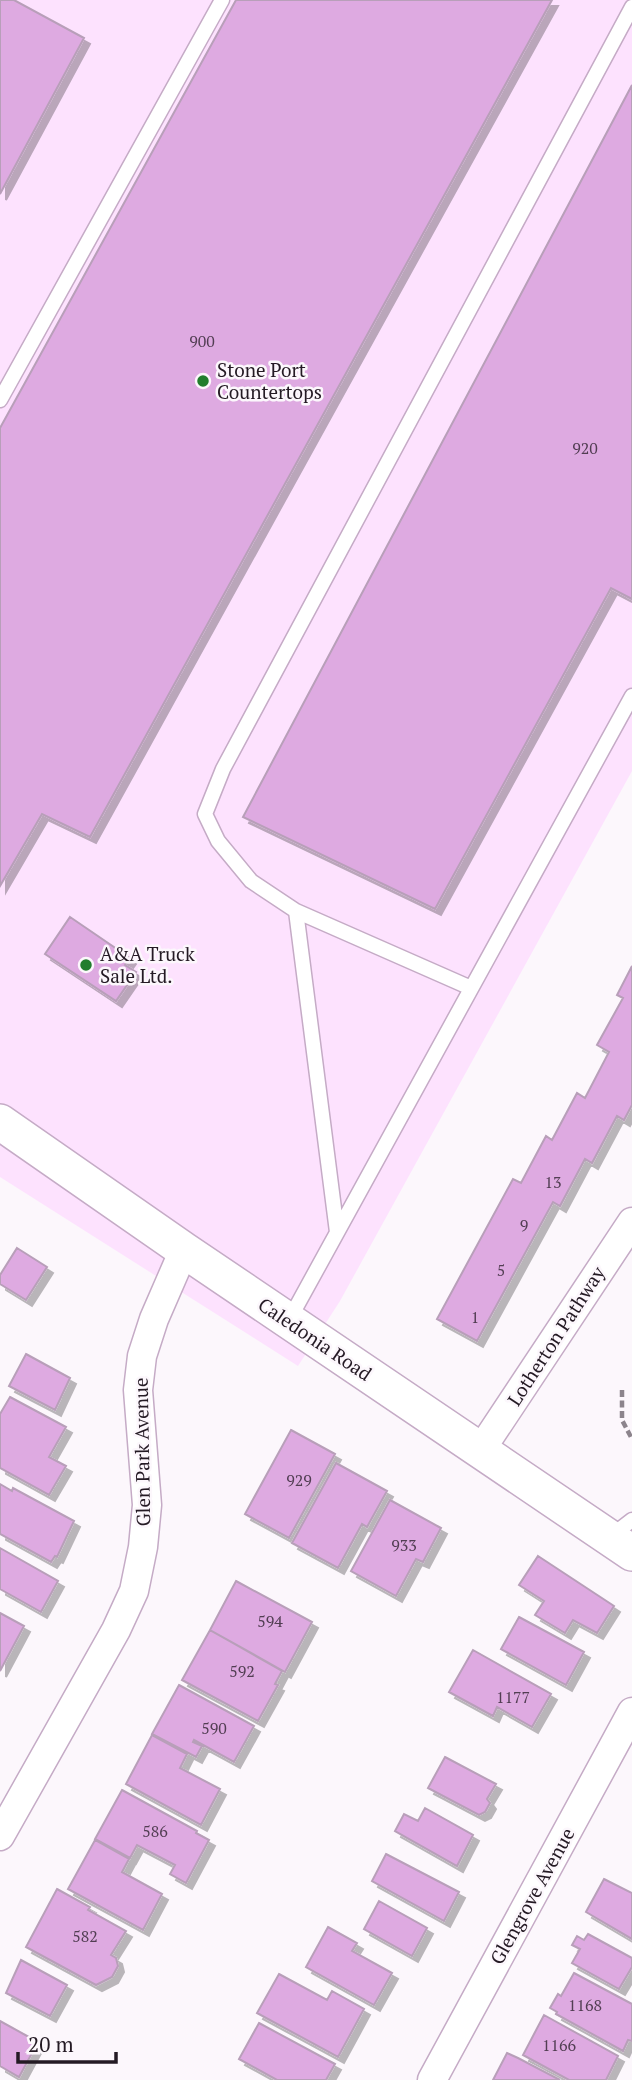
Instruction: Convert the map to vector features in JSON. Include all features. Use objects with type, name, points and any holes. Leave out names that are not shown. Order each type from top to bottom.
[{"type":"street","name":"Caledonia Road","points":[[0,1122],[481,1451],[624,1537]]},
{"type":"street","name":"Lotherton Pathway","points":[[481,1451],[632,1222]]},
{"type":"street","name":"Glen Park Avenue","points":[[0,1836],[116,1630],[134,1591],[143,1547],[147,1505],[138,1390],[142,1356],[154,1319],[184,1250]]},
{"type":"street","name":"Glengrove Avenue","points":[[432,2080],[632,1712]]},
{"type":"lane","points":[[0,400],[222,0]]},
{"type":"lane","points":[[471,988],[296,911],[251,881],[218,841],[205,814],[223,769],[632,7]]},
{"type":"lane","points":[[289,1321],[632,696]]},
{"type":"lane","points":[[296,911],[337,1232]]},
{"type":"path","points":[[622,1390],[622,1420],[632,1439]]},
{"type":"shaded area","points":[[0,0],[632,0],[632,771],[340,1301],[298,1366],[0,1177]]},
{"type":"building","points":[[0,0],[14,0],[84,38],[0,194]]},
{"type":"building","points":[[236,0],[552,0],[90,837],[42,814],[0,886],[0,428]]},
{"type":"building","points":[[632,85],[632,599],[611,588],[435,909],[243,817]]},
{"type":"building","points":[[70,917],[130,958],[125,965],[136,972],[116,1001],[45,954]]},
{"type":"building","points":[[632,966],[632,1105],[624,1120],[617,1116],[592,1163],[585,1159],[560,1206],[553,1202],[477,1341],[437,1319],[513,1179],[521,1183],[546,1136],[552,1140],[577,1093],[585,1098],[609,1052],[597,1045],[623,998],[617,995]]},
{"type":"building","points":[[17,1248],[47,1267],[26,1300],[0,1284],[0,1275]]},
{"type":"building","points":[[26,1354],[70,1378],[55,1410],[9,1386]]},
{"type":"building","points":[[10,1397],[66,1427],[49,1457],[66,1466],[49,1495],[0,1468],[0,1414]]},
{"type":"building","points":[[291,1430],[335,1454],[289,1538],[245,1514]]},
{"type":"building","points":[[336,1463],[387,1491],[367,1527],[362,1524],[338,1568],[292,1543]]},
{"type":"building","points":[[0,1484],[12,1491],[13,1488],[74,1521],[57,1557],[51,1562],[0,1534]]},
{"type":"building","points":[[390,1500],[441,1528],[423,1562],[416,1559],[396,1596],[351,1571]]},
{"type":"building","points":[[0,1548],[58,1581],[41,1612],[0,1589]]},
{"type":"building","points":[[538,1556],[614,1606],[597,1633],[573,1620],[565,1633],[535,1615],[544,1601],[519,1585]]},
{"type":"building","points":[[236,1581],[312,1622],[285,1672],[210,1630]]},
{"type":"building","points":[[0,1613],[24,1626],[0,1671]]},
{"type":"building","points":[[519,1617],[584,1652],[566,1685],[501,1649]]},
{"type":"building","points":[[210,1630],[282,1671],[275,1684],[278,1685],[258,1721],[182,1680]]},
{"type":"building","points":[[473,1650],[551,1694],[532,1727],[497,1707],[493,1716],[449,1692]]},
{"type":"building","points":[[179,1685],[254,1726],[234,1762],[194,1740],[193,1742],[202,1746],[196,1757],[152,1734]]},
{"type":"building","points":[[152,1735],[187,1754],[180,1768],[220,1789],[201,1825],[126,1784]]},
{"type":"building","points":[[445,1757],[496,1784],[487,1799],[490,1803],[485,1812],[479,1815],[428,1788]]},
{"type":"building","points":[[122,1790],[209,1840],[186,1883],[170,1874],[175,1865],[137,1845],[130,1858],[95,1839]]},
{"type":"building","points":[[425,1808],[473,1835],[457,1866],[395,1831],[404,1814],[418,1821]]},
{"type":"building","points":[[95,1840],[129,1859],[122,1872],[162,1894],[143,1930],[68,1889]]},
{"type":"building","points":[[386,1854],[459,1892],[444,1921],[372,1881]]},
{"type":"building","points":[[604,1879],[632,1893],[632,1939],[586,1912]]},
{"type":"building","points":[[57,1889],[126,1931],[111,1955],[116,1958],[118,1966],[112,1977],[96,1985],[26,1947]]},
{"type":"building","points":[[379,1901],[427,1928],[412,1956],[364,1929]]},
{"type":"building","points":[[328,1927],[357,1943],[352,1951],[392,1973],[374,2005],[306,1967]]},
{"type":"building","points":[[588,1934],[632,1958],[632,1967],[619,1989],[572,1963],[580,1949],[572,1945],[577,1936],[584,1940]]},
{"type":"building","points":[[21,1960],[67,1985],[50,2016],[6,1993]]},
{"type":"building","points":[[574,1973],[632,2004],[632,2041],[628,2040],[623,2051],[556,2014],[557,2012],[550,2008],[558,1994],[561,1996]]},
{"type":"building","points":[[279,1974],[327,2000],[332,1991],[364,2009],[338,2057],[257,2013]]},
{"type":"building","points":[[544,2015],[618,2056],[606,2080],[569,2080],[523,2055]]},
{"type":"building","points":[[0,2021],[38,2042],[19,2077],[0,2066]]},
{"type":"building","points":[[259,2023],[335,2064],[326,2080],[277,2080],[239,2059]]},
{"type":"building","points":[[507,2053],[518,2058],[560,2080],[493,2080]]},
{"type":"place","name":"Stone Port Countertops","points":[[203,381]]},
{"type":"place","name":"A&A Truck Sale Ltd.","points":[[86,965]]}]
